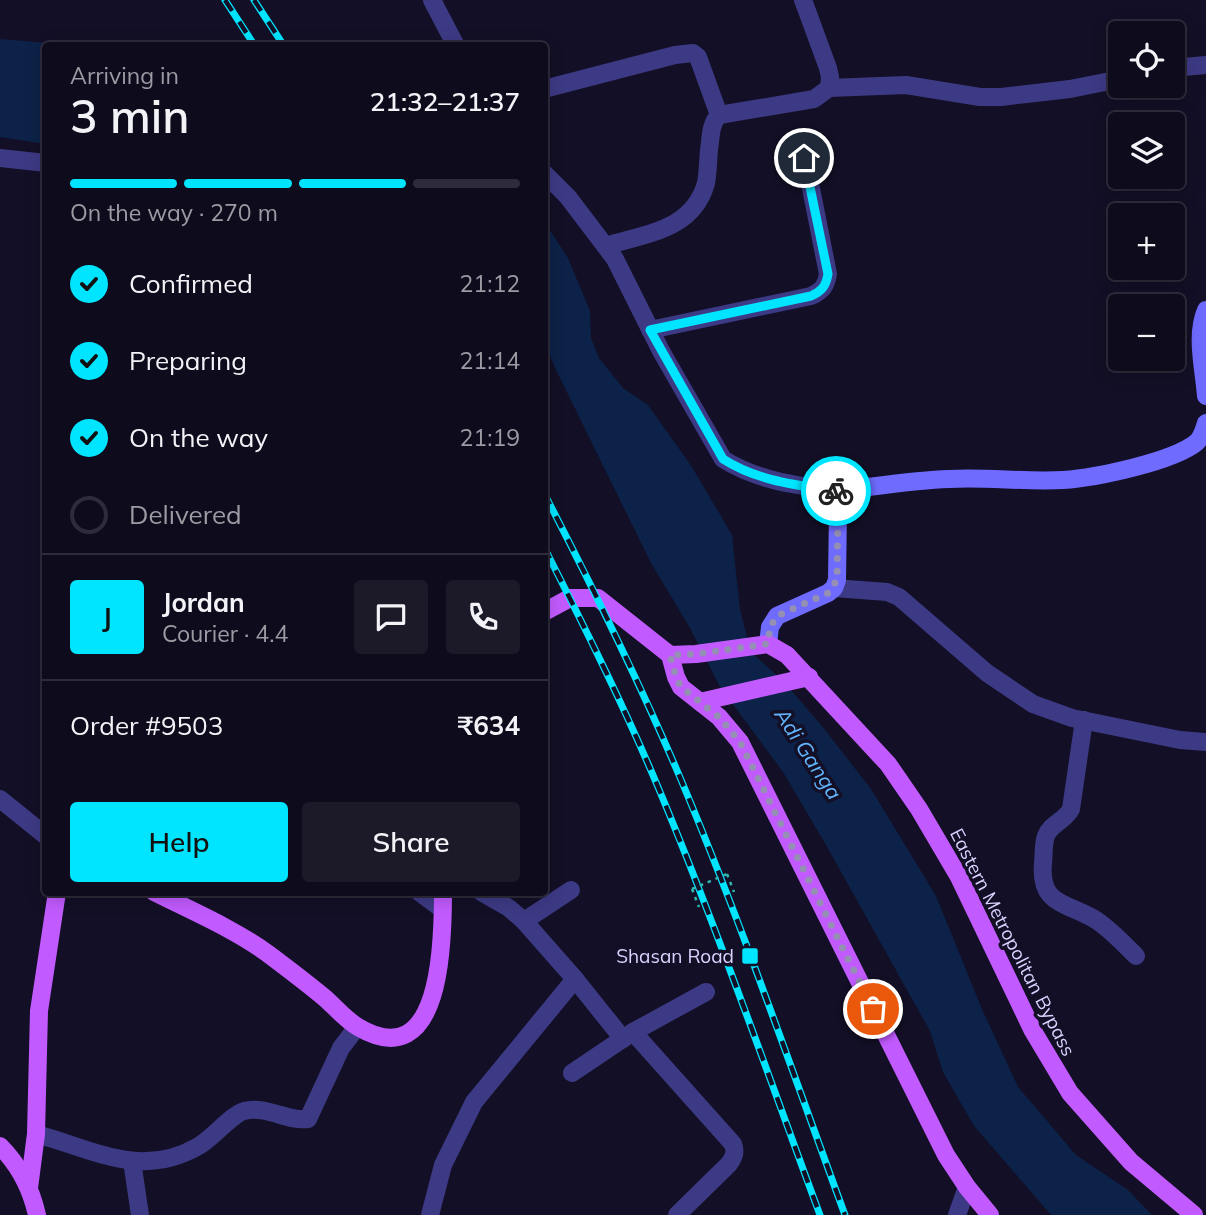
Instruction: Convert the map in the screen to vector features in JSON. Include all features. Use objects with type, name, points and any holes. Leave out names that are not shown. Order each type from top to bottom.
[{"type":"main road","points":[[1206,310],[1203,317],[1202,353],[1206,396]]},
{"type":"main road","points":[[670,655],[762,646],[777,616],[834,588],[837,580],[838,510],[844,492],[951,479],[1065,480],[1147,463],[1184,450],[1202,441],[1206,423]]},
{"type":"main road","points":[[548,610],[570,598],[602,599],[670,655],[681,687],[707,701],[740,742],[946,1155],[990,1215]]},
{"type":"main road","name":"Eastern Metropolitan Bypass","points":[[762,646],[787,654],[888,764],[919,809],[959,877],[1033,1031],[1070,1093],[1130,1163],[1194,1215]]},
{"type":"main road","points":[[707,701],[809,677]]},
{"type":"main road","points":[[29,1188],[36,1134],[39,1011],[56,896]]},
{"type":"main road","points":[[162,896],[263,951],[323,996],[357,1027],[385,1037],[399,1037],[417,1026],[433,996],[439,975],[443,901]]},
{"type":"main road","points":[[0,1146],[21,1171],[37,1215]]},
{"type":"street","points":[[432,0],[454,42]]},
{"type":"street","points":[[803,0],[828,68],[829,88]]},
{"type":"street","points":[[548,88],[675,55],[693,53],[698,57],[719,115]]},
{"type":"street","points":[[1185,67],[1206,65]]},
{"type":"street","points":[[719,115],[814,99],[829,88],[906,85],[979,97],[1001,97],[1108,81]]},
{"type":"street","points":[[606,246],[664,228],[689,215],[706,181],[712,127],[719,115]]},
{"type":"street","points":[[0,158],[42,163]]},
{"type":"street","points":[[650,330],[820,292],[826,284],[828,274],[804,158]]},
{"type":"street","points":[[548,177],[568,197],[606,246],[723,459],[740,470],[764,478],[844,492]]},
{"type":"street","points":[[834,588],[887,592],[899,597],[987,673],[1013,692],[1050,712],[1205,747]]},
{"type":"street","points":[[1084,720],[1071,809],[1045,837],[1043,886],[1054,899],[1095,919],[1107,928],[1136,956]]},
{"type":"street","points":[[0,799],[42,833]]},
{"type":"street","points":[[524,921],[571,890]]},
{"type":"street","points":[[488,896],[509,908],[524,921],[733,1144],[734,1157],[729,1164],[677,1215]]},
{"type":"street","points":[[430,1215],[443,1165],[474,1102],[576,979]]},
{"type":"street","points":[[572,1073],[628,1035],[706,992]]},
{"type":"street","points":[[36,1134],[74,1144],[93,1153],[132,1161],[159,1161],[188,1152],[243,1111],[262,1110],[294,1119],[308,1119],[341,1048],[357,1027]]},
{"type":"street","points":[[132,1161],[141,1215]]},
{"type":"street","points":[[957,1215],[967,1187]]},
{"type":"path","points":[[699,907],[692,889],[727,874],[734,892]]},
{"type":"water","points":[[0,39],[42,42],[42,144],[0,137]]},
{"type":"water","name":"Adi Ganga","points":[[548,227],[568,258],[590,311],[591,338],[599,358],[623,388],[648,405],[692,467],[732,535],[740,610],[751,652],[783,681],[871,789],[936,896],[981,1007],[1018,1087],[1076,1155],[1128,1190],[1152,1215],[1051,1215],[974,1126],[943,1072],[930,1031],[826,845],[783,772],[720,687],[690,628],[651,563],[548,351]]},
{"type":"railway","points":[[225,0],[252,42]]},
{"type":"railway","points":[[254,0],[281,42]]},
{"type":"railway","points":[[548,501],[614,633],[679,775],[744,939],[845,1215]]},
{"type":"railway","points":[[548,555],[618,696],[680,840],[820,1215]]},
{"type":"way so far","points":[[836,491],[844,492],[838,510],[837,580],[834,588],[777,616],[770,627],[768,644],[670,655],[681,687],[719,717],[740,742],[873,1009]]},
{"type":"place","name":"Shasan Road","points":[[750,956]]},
{"type":"route","points":[[804,158],[828,274],[826,284],[820,292],[650,330],[723,459],[740,470],[764,478],[836,491]]}]
